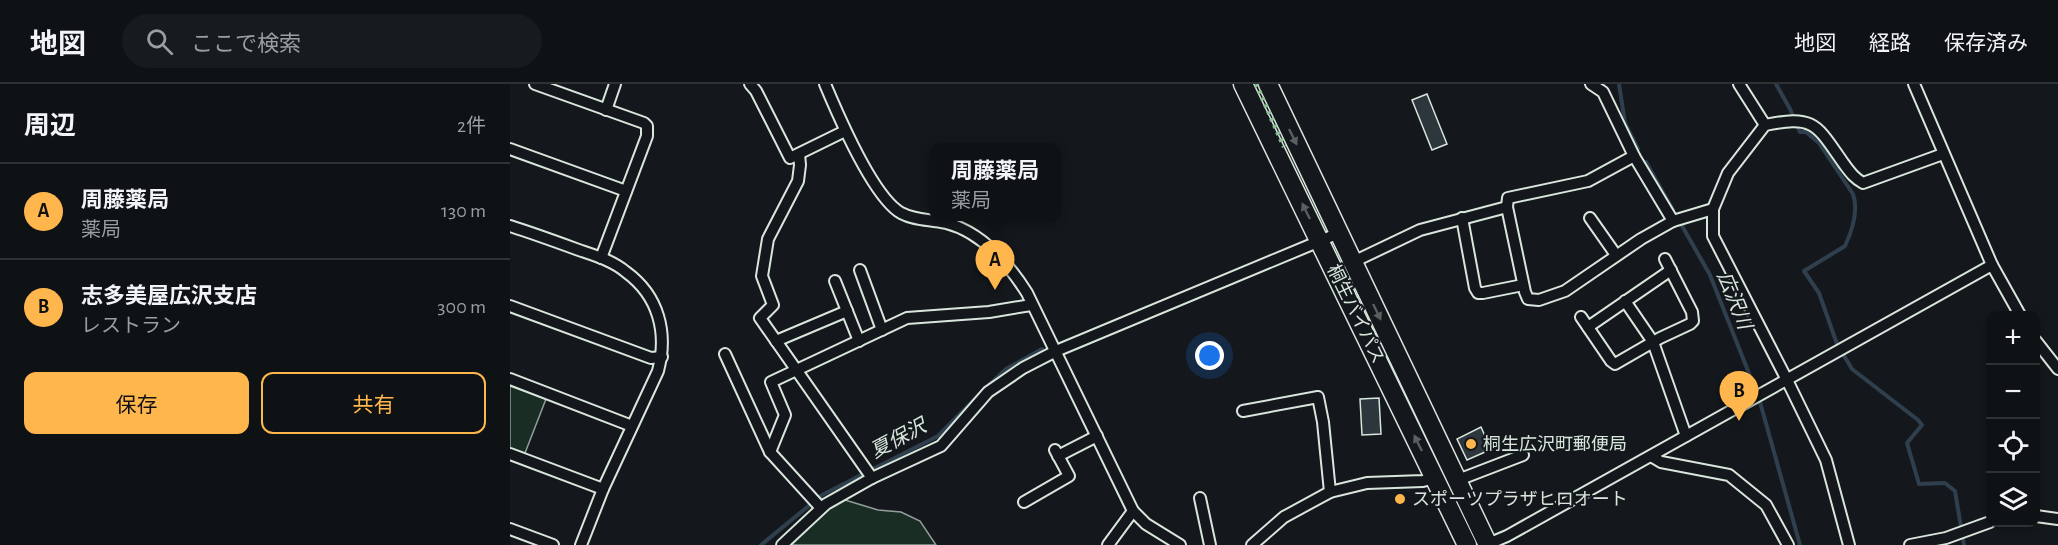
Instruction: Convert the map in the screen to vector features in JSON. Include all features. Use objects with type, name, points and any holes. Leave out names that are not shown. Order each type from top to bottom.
[{"type":"highway","name":"桐生バイパス","points":[[1243,84],[1467,545]]},
{"type":"highway","name":"桐生バイパス","points":[[1268,84],[1309,158],[1339,234],[1488,545]]},
{"type":"street","points":[[535,84],[647,126],[646,136],[601,258]]},
{"type":"street","points":[[606,110],[615,84]]},
{"type":"street","points":[[750,84],[756,91],[790,158],[844,131]]},
{"type":"street","points":[[825,84],[844,131],[887,202],[901,213],[919,220],[947,223],[970,233],[991,248],[1012,270],[1027,293],[1133,512],[1146,524],[1180,545]]},
{"type":"street","points":[[1591,84],[1603,92],[1634,156],[1673,221]]},
{"type":"street","points":[[1739,84],[1765,125]]},
{"type":"street","points":[[1914,84],[1992,265],[2018,311]]},
{"type":"street","points":[[1849,545],[1826,460],[1713,236],[1713,209],[1728,173],[1765,125],[1790,120],[1809,123],[1824,135],[1854,179],[1863,183],[1943,154]]},
{"type":"street","points":[[510,148],[626,191]]},
{"type":"street","points":[[799,154],[798,181],[768,239],[762,276],[773,304],[760,318],[798,369],[872,478]]},
{"type":"street","points":[[1634,156],[1588,181],[1508,198],[1523,285],[1528,299],[1539,300],[1564,291],[1616,255],[1673,221],[1713,209]]},
{"type":"street","points":[[1353,262],[1412,234],[1462,218],[1508,207]]},
{"type":"street","points":[[1462,218],[1475,288],[1478,293],[1523,285]]},
{"type":"street","points":[[1590,219],[1616,255]]},
{"type":"street","points":[[510,226],[601,258],[627,272],[650,298],[662,327],[662,357],[658,371],[603,489],[581,545]]},
{"type":"street","points":[[782,545],[821,508],[872,478],[941,446],[988,392],[1023,368],[1056,351],[1339,234]]},
{"type":"street","points":[[1581,317],[1611,361],[1616,364],[1693,321],[1692,312],[1665,259]]},
{"type":"street","points":[[1488,545],[1992,265]]},
{"type":"street","points":[[860,270],[882,330]]},
{"type":"street","points":[[1588,327],[1671,270]]},
{"type":"street","points":[[835,281],[859,341]]},
{"type":"street","points":[[1625,302],[1653,342],[1686,435]]},
{"type":"street","points":[[770,452],[785,415],[771,382],[907,318],[989,312],[1031,305]]},
{"type":"street","points":[[510,306],[651,357],[662,357]]},
{"type":"street","points":[[776,340],[847,311]]},
{"type":"street","points":[[2040,346],[2058,369]]},
{"type":"street","points":[[725,354],[770,452],[821,508]]},
{"type":"street","points":[[510,380],[632,426]]},
{"type":"street","points":[[1243,411],[1318,397],[1323,422],[1330,492]]},
{"type":"street","points":[[1024,502],[1069,476],[1056,453],[1097,436]]},
{"type":"street","points":[[510,454],[603,489]]},
{"type":"street","points":[[1458,480],[1523,455]]},
{"type":"street","points":[[1651,456],[1661,462],[1729,475],[1766,505],[1788,545]]},
{"type":"street","points":[[1252,545],[1284,517],[1330,492],[1367,483],[1423,481],[1435,478]]},
{"type":"street","points":[[1200,498],[1210,545]]},
{"type":"street","points":[[1108,545],[1133,512]]},
{"type":"street","points":[[2040,517],[2058,519]]},
{"type":"street","points":[[1910,545],[1946,538],[1986,523]]},
{"type":"street","points":[[510,529],[553,545]]},
{"type":"green space","points":[[510,386],[546,399],[525,453],[510,448]]},
{"type":"green space","points":[[845,500],[878,510],[901,512],[920,521],[936,545],[786,545],[828,507]]},
{"type":"building","points":[[1427,94],[1447,144],[1432,150],[1412,100]]},
{"type":"building","points":[[1379,398],[1381,434],[1362,435],[1360,399]]},
{"type":"building","points":[[1481,427],[1490,447],[1484,449],[1485,452],[1467,460],[1457,439]]},
{"type":"waterway","name":"広沢川","points":[[1619,84],[1625,123],[1638,149]]},
{"type":"waterway","points":[[1776,84],[1800,132],[1806,132],[1819,143],[1855,200],[1854,221],[1845,246],[1804,271],[1819,293],[1837,344],[1852,369],[1922,425],[1907,443],[1919,484],[1945,483],[1955,491],[1964,545]]},
{"type":"waterway","name":"広沢川","points":[[1646,162],[1673,210]]},
{"type":"waterway","name":"広沢川","points":[[1681,224],[1710,275],[1756,391]]},
{"type":"waterway","name":"夏保沢","points":[[986,388],[1006,369],[1042,349]]},
{"type":"waterway","name":"夏保沢","points":[[761,545],[822,495],[938,436],[979,395]]},
{"type":"waterway","name":"広沢川","points":[[1760,402],[1800,545]]},
{"type":"hedge","points":[[1256,84],[1284,147]]},
{"type":"place","name":"周藤薬局","points":[[995,290]]},
{"type":"place","name":"志多美屋広沢支店","points":[[1739,421]]},
{"type":"place","name":"桐生広沢町郵便局","points":[[1471,444]]},
{"type":"place","name":"スポーツプラザヒロオート","points":[[1400,499]]}]
